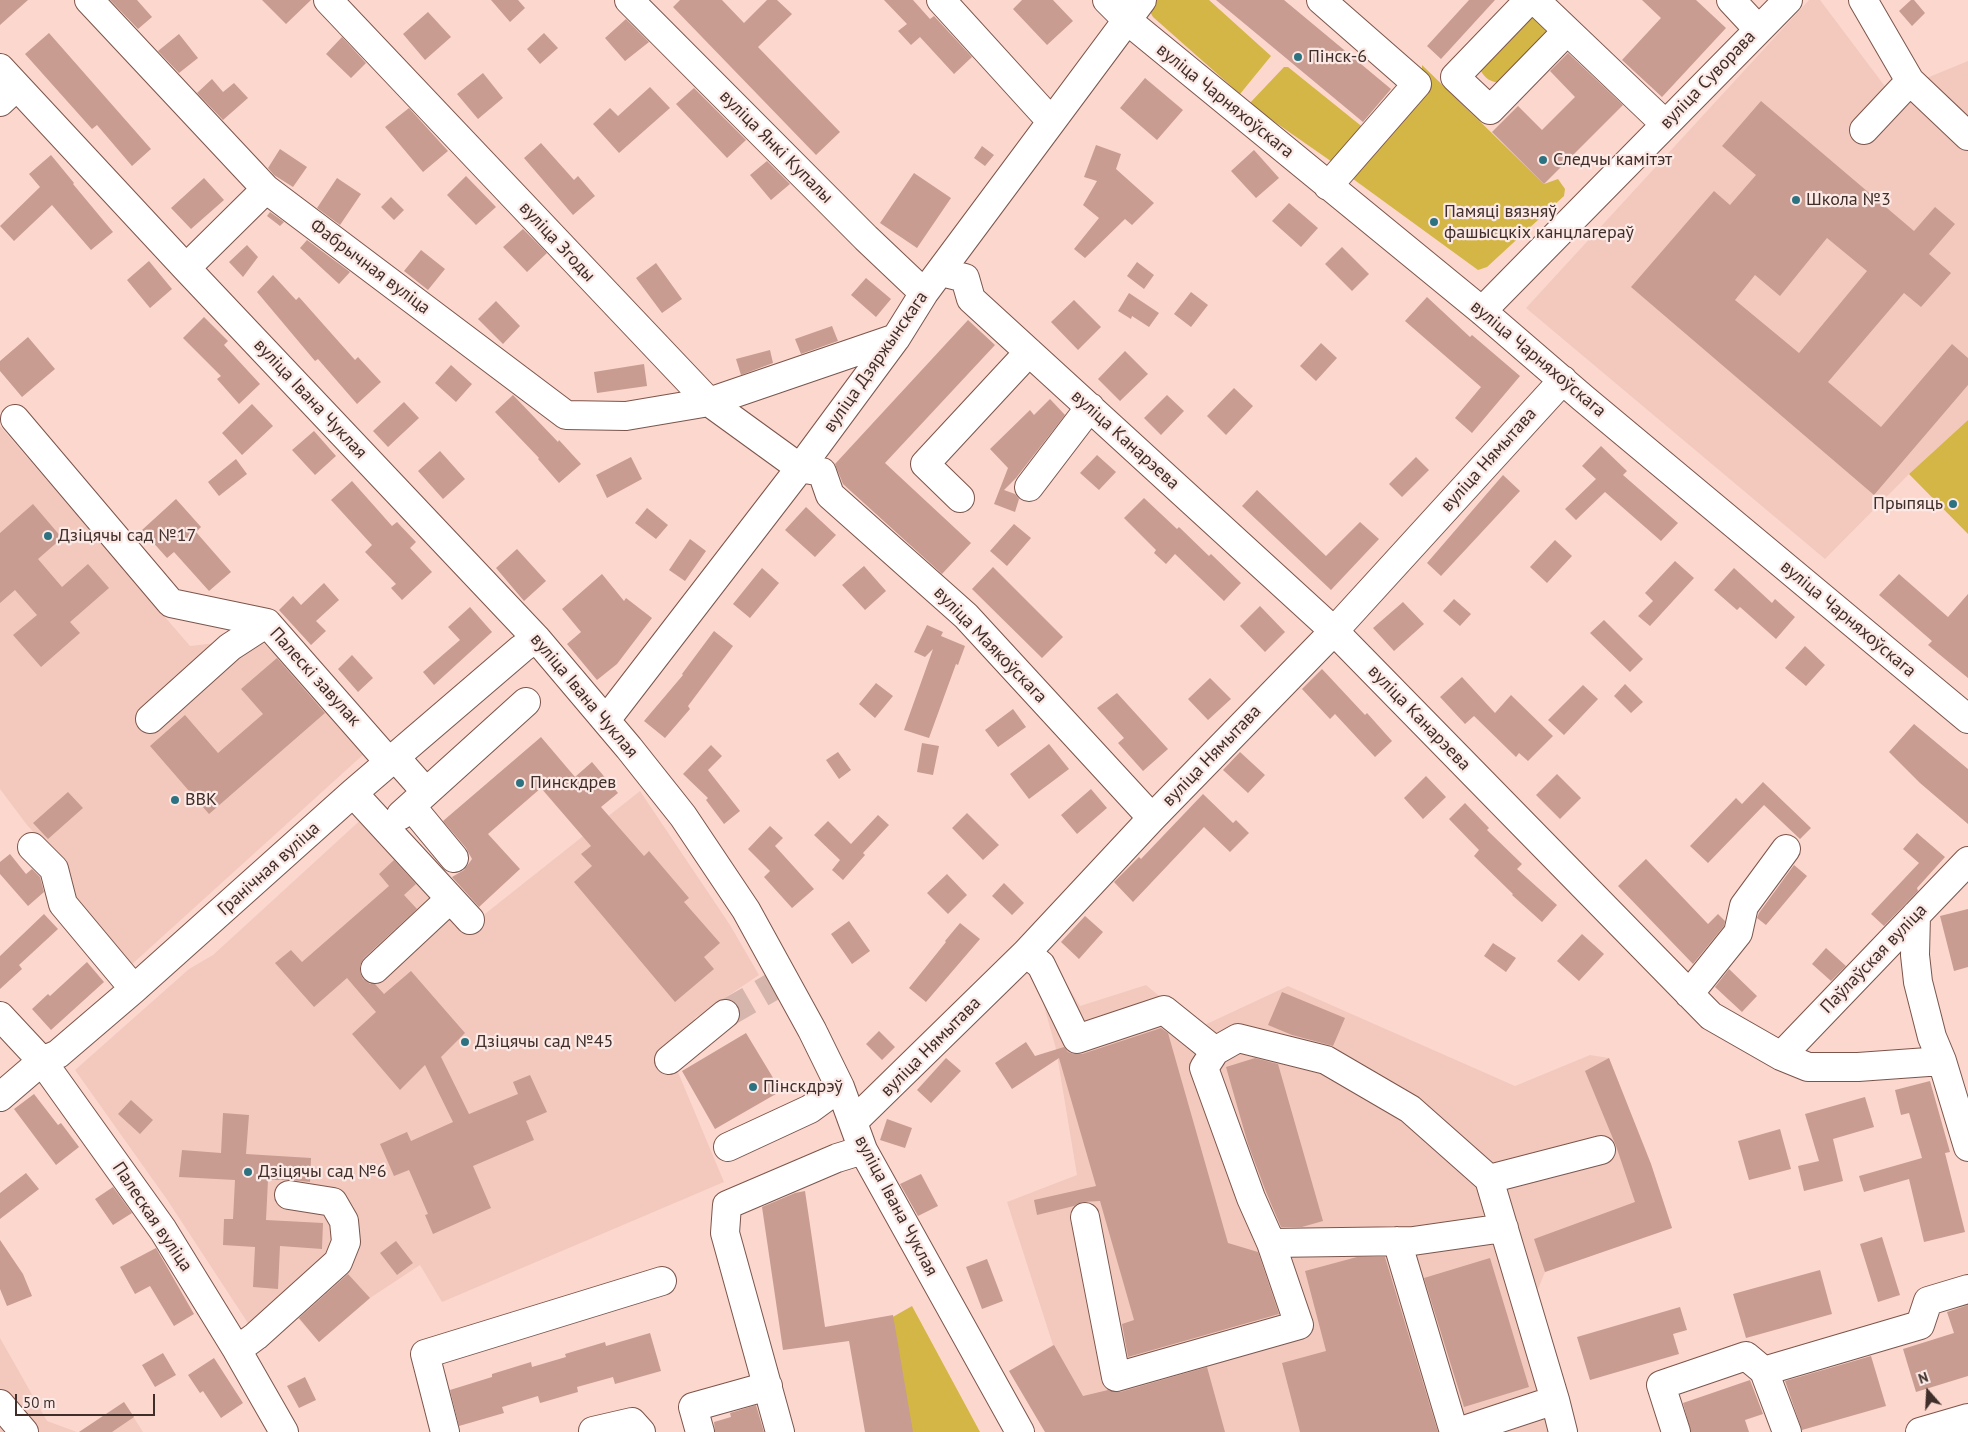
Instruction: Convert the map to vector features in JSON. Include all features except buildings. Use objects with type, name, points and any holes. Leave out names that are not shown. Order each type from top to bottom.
[{"type":"street","name":"Фабрычная вуліца","points":[[89,0],[266,189],[566,415],[626,416],[709,402],[896,338]]},
{"type":"street","name":"вуліца Згоды","points":[[328,0],[709,402],[800,468]]},
{"type":"street","name":"вуліца Янкі Купалы","points":[[629,0],[866,238],[924,293]]},
{"type":"street","points":[[941,0],[1051,121]]},
{"type":"street","name":"вуліца Чарняхоўскага","points":[[1107,0],[1135,11],[1328,186],[1482,311],[1968,719]]},
{"type":"street","points":[[1321,0],[1417,84],[1328,186]]},
{"type":"street","points":[[1529,0],[1455,77],[1490,110],[1567,31]]},
{"type":"street","points":[[1534,0],[1665,124]]},
{"type":"street","points":[[1732,0],[1758,28]]},
{"type":"street","name":"вуліца Суворава","points":[[1482,311],[1758,28],[1788,0]]},
{"type":"street","points":[[1863,0],[1910,81],[1968,136]]},
{"type":"street","name":"вуліца Дзяржынскага","points":[[606,720],[800,468],[896,338],[924,293],[1135,11]]},
{"type":"street","points":[[1864,130],[1910,81]]},
{"type":"street","name":"вуліца Івана Чуклая","points":[[5,86],[186,268],[536,638],[606,720],[682,816],[746,910],[812,1030],[840,1087],[863,1150],[1020,1432]]},
{"type":"street","points":[[186,268],[266,189]]},
{"type":"street","name":"вуліца Канарэева","points":[[941,272],[964,278],[971,300],[1334,631],[1710,1016],[1781,1056],[1808,1067],[1942,1061]]},
{"type":"street","points":[[960,498],[925,464],[1029,352]]},
{"type":"street","name":"вуліца Нямытава","points":[[853,1122],[1026,953],[1152,818],[1334,631],[1562,380]]},
{"type":"street","points":[[1029,487],[1090,407]]},
{"type":"street","name":"Палескі завулак","points":[[15,419],[171,603],[267,623],[392,760],[413,804],[454,858]]},
{"type":"street","name":"вуліца Маякоўскага","points":[[800,468],[822,472],[830,495],[966,616],[1152,818]]},
{"type":"street","points":[[150,719],[230,647],[267,623]]},
{"type":"street","name":"Гранічная вуліца","points":[[0,1097],[42,1061],[58,1054],[134,989],[353,793],[520,649],[536,638]]},
{"type":"street","points":[[413,804],[517,709],[479,684]]},
{"type":"street","points":[[353,793],[470,920]]},
{"type":"street","points":[[32,846],[54,869],[63,904],[134,989]]},
{"type":"street","points":[[1689,994],[1738,933],[1744,906],[1786,849]]},
{"type":"street","name":"Паўлаўская вуліца","points":[[1781,1056],[1968,862]]},
{"type":"street","points":[[375,969],[450,899]]},
{"type":"street","points":[[1916,915],[1915,955],[1918,982],[1932,1037],[1942,1061],[1968,1147]]},
{"type":"street","points":[[1026,953],[1041,965],[1077,1039],[1164,1010],[1215,1051]]},
{"type":"street","points":[[669,1060],[725,1014]]},
{"type":"street","name":"Палеская вуліца","points":[[0,1016],[42,1061],[163,1230],[237,1350],[284,1432]]},
{"type":"street","points":[[1085,1217],[1116,1377],[1299,1325],[1271,1243],[1251,1198],[1204,1068],[1215,1051],[1238,1038],[1326,1060],[1410,1110],[1489,1179],[1556,1400],[1563,1432]]},
{"type":"street","points":[[728,1147],[810,1109],[840,1087]]},
{"type":"street","points":[[780,1432],[725,1233],[727,1205],[836,1158],[863,1150]]},
{"type":"street","points":[[1489,1179],[1601,1150]]},
{"type":"street","points":[[237,1350],[256,1336],[338,1262],[346,1242],[344,1221],[333,1202],[289,1195]]},
{"type":"street","points":[[1271,1243],[1413,1241],[1504,1228]]},
{"type":"street","points":[[1397,1241],[1454,1432]]},
{"type":"street","points":[[445,1432],[425,1354],[662,1280]]},
{"type":"street","points":[[1764,1371],[1920,1325],[1928,1301],[1968,1289]]},
{"type":"street","points":[[1676,1432],[1661,1385],[1746,1356],[1764,1371],[1788,1432]]},
{"type":"street","points":[[700,1432],[693,1407],[768,1386]]},
{"type":"street","points":[[1458,1432],[1556,1400]]},
{"type":"street","points":[[0,1404],[24,1432]]},
{"type":"street","points":[[1920,1432],[1968,1418]]},
{"type":"street","points":[[592,1432],[632,1422],[641,1432]]},
{"type":"shaded area","points":[[1152,0],[1209,0],[1271,56],[1240,94],[1153,17],[1147,7]]},
{"type":"shaded area","name":"Школа №3","points":[[1809,0],[1820,0],[1890,93],[1968,61],[1968,420],[1909,474],[1825,559],[1526,308]]},
{"type":"shaded area","points":[[1533,4],[1558,30],[1504,83],[1489,80],[1479,68]]},
{"type":"shaded area","points":[[1422,65],[1544,184],[1558,179],[1565,189],[1564,196],[1487,267],[1478,270],[1349,176],[1422,91]]},
{"type":"shaded area","points":[[1284,67],[1288,67],[1365,129],[1335,164],[1249,104]]},
{"type":"shaded area","name":"Прыпяць","points":[[1968,420],[1968,534],[1909,474]]},
{"type":"shaded area","name":"ВВК","points":[[0,426],[190,646],[259,638],[365,753],[130,966],[70,893],[54,854],[27,825],[0,789]]},
{"type":"shaded area","name":"Дзіцячы сад №45","points":[[640,791],[730,925],[759,975],[695,1018],[675,1065],[724,1182],[442,1302],[420,1265],[370,1298],[319,1342],[296,1316],[261,1343],[168,1201],[75,1070],[189,969],[213,955],[378,804],[476,921]]},
{"type":"shaded area","points":[[1051,959],[1080,1006],[1146,985],[1198,1028],[1288,986],[1515,1086],[1590,1055],[1609,1058],[1651,1164],[1672,1228],[1545,1272],[1533,1301],[1572,1432],[1045,1432],[1009,1371],[1053,1345],[1007,1202],[1077,1175],[1056,1049],[1034,970]]},
{"type":"shaded area","points":[[912,1306],[980,1432],[910,1432],[891,1318]]},
{"type":"shaded area","points":[[0,1338],[47,1421],[77,1432],[0,1432]]},
{"type":"shaded area","points":[[124,1402],[143,1432],[79,1432]]},
{"type":"tunnel","points":[[725,1014],[784,980]]},
{"type":"place","name":"Пінск-6","points":[[1298,57]]},
{"type":"place","name":"Следчы камітэт","points":[[1543,160]]},
{"type":"place","name":"Школа №3","points":[[1796,200]]},
{"type":"place","name":"Памяці вязняў фашысцкіх канцлагераў","points":[[1434,222]]},
{"type":"place","name":"Прыпяць","points":[[1953,504]]},
{"type":"place","name":"Дзіцячы сад №17","points":[[48,536]]},
{"type":"place","name":"Пинскдрев","points":[[520,783]]},
{"type":"place","name":"ВВК","points":[[175,800]]},
{"type":"place","name":"Дзіцячы сад №45","points":[[465,1042]]},
{"type":"place","name":"Пінскдрэў","points":[[753,1087]]},
{"type":"place","name":"Дзіцячы сад №6","points":[[248,1172]]}]
